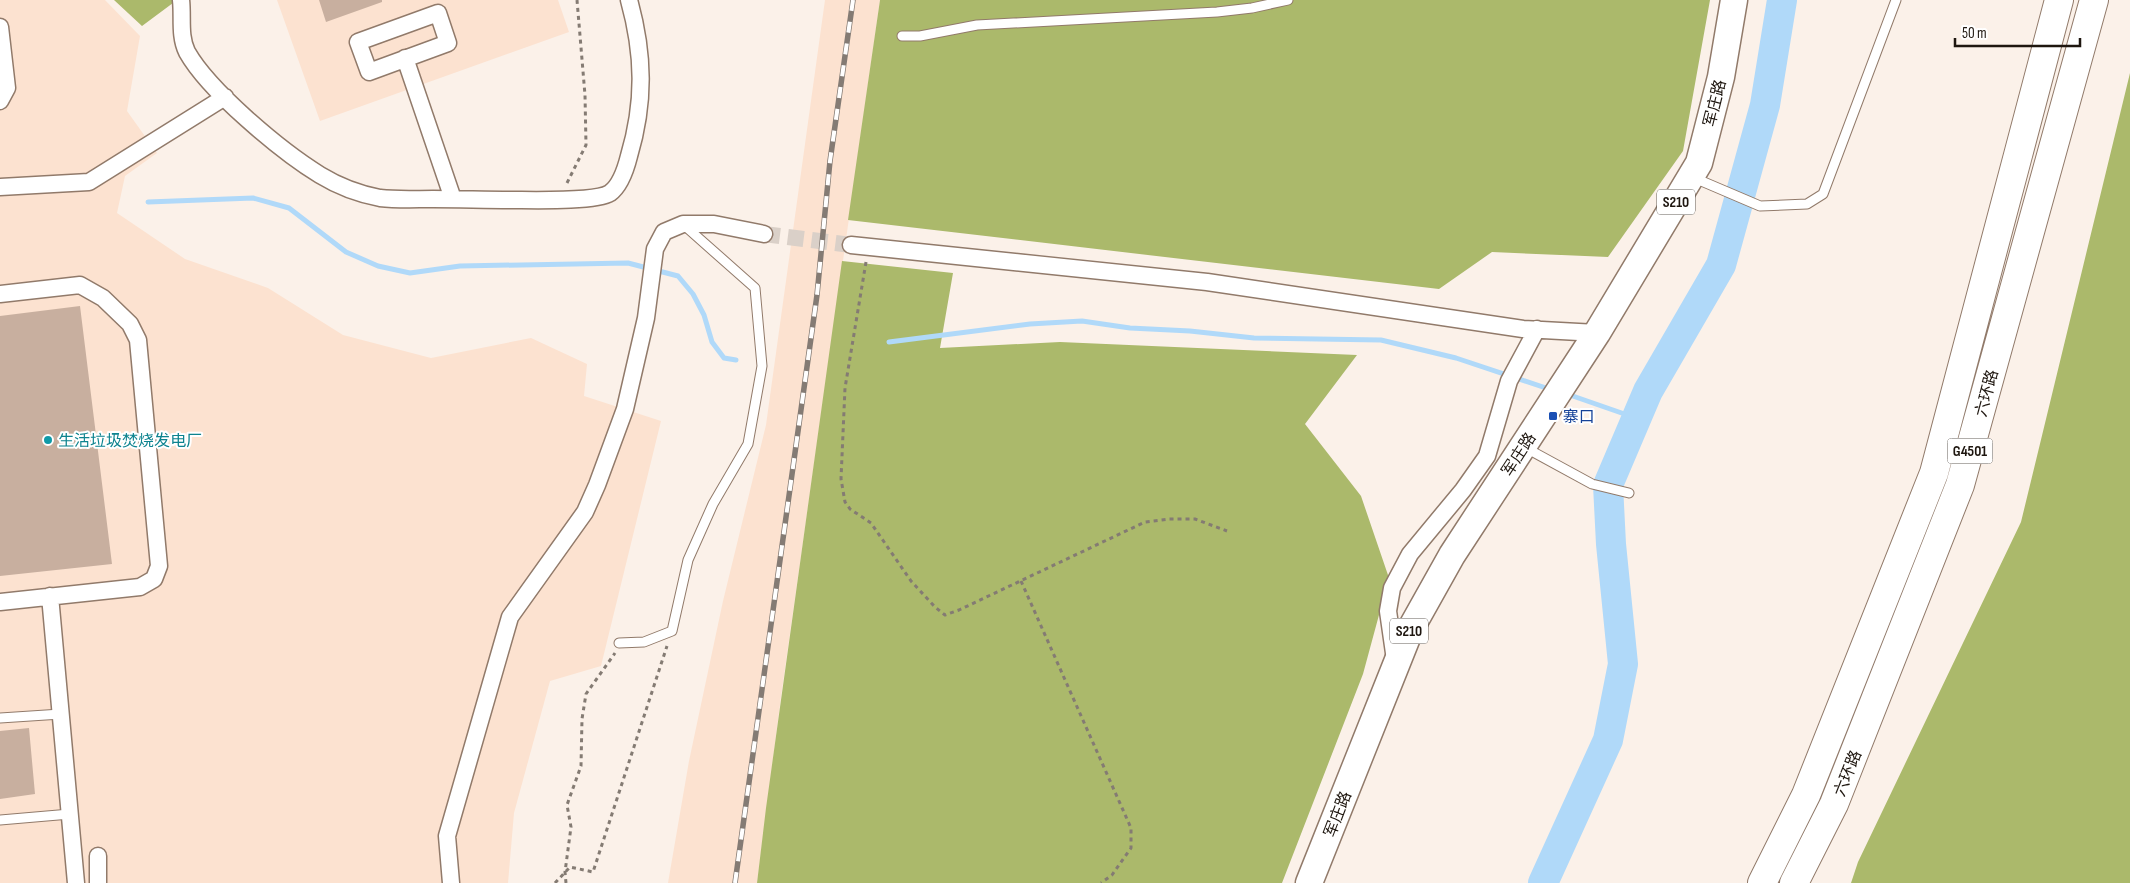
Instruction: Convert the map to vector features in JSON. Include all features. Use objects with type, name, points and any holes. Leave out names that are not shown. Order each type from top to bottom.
[{"type":"highway","name":"六环路","points":[[1762,883],[1806,795],[1934,473],[2060,0]]},
{"type":"highway","name":"六环路","points":[[1794,883],[1834,804],[1960,486],[2094,0]]},
{"type":"main road","name":"军庄路","points":[[1309,883],[1410,630],[1452,554],[1505,475],[1522,446],[1560,392],[1699,163],[1721,77],[1734,0]]},
{"type":"street","points":[[180,0],[182,35],[187,51],[203,74],[225,97],[284,149],[320,176],[351,190],[380,198],[558,200],[585,199],[610,193],[623,175],[638,124],[642,89],[642,66],[629,0]]},
{"type":"street","points":[[438,13],[448,43],[405,58],[369,72],[358,42],[438,13]]},
{"type":"street","points":[[0,27],[6,88],[0,101]]},
{"type":"street","points":[[405,58],[453,199]]},
{"type":"street","points":[[0,187],[89,182],[225,97]]},
{"type":"street","points":[[452,883],[447,836],[510,617],[585,512],[589,503],[625,409],[646,318],[655,249],[664,232],[683,224],[714,224],[764,234]]},
{"type":"street","points":[[851,245],[1207,282],[1537,330],[1597,333]]},
{"type":"street","points":[[0,294],[80,285],[104,298],[130,324],[138,340],[158,566],[154,579],[140,587],[0,602]]},
{"type":"street","points":[[1396,664],[1388,612],[1392,588],[1410,554],[1464,490],[1487,456],[1509,381],[1537,330]]},
{"type":"street","points":[[50,596],[76,883]]},
{"type":"street","points":[[98,856],[98,883]]},
{"type":"lane","points":[[902,36],[920,36],[978,25],[1216,12],[1252,8],[1288,0]]},
{"type":"lane","points":[[1691,177],[1760,206],[1807,204],[1823,194],[1896,0]]},
{"type":"lane","points":[[619,643],[644,642],[672,631],[688,560],[713,504],[748,444],[762,366],[755,288],[683,224]]},
{"type":"lane","points":[[1522,446],[1592,484],[1629,493]]},
{"type":"lane","points":[[0,718],[61,714]]},
{"type":"lane","points":[[0,820],[70,814]]},
{"type":"path","points":[[558,200],[586,145],[585,95],[577,0]]},
{"type":"path","points":[[868,247],[845,388],[841,479],[845,502],[850,509],[871,523],[911,581],[945,615],[1145,522],[1169,519],[1195,519],[1228,531]]},
{"type":"path","points":[[1021,581],[1131,828],[1131,848],[1112,875],[1101,883]]},
{"type":"path","points":[[555,883],[570,866],[593,872],[672,631]]},
{"type":"path","points":[[566,883],[565,872],[571,827],[567,805],[581,766],[582,719],[586,694],[613,657],[619,643]]},
{"type":"shaded area","points":[[0,0],[105,0],[140,36],[127,111],[157,153],[125,176],[117,213],[185,259],[268,288],[343,335],[431,358],[531,338],[587,364],[584,396],[661,421],[601,666],[550,681],[514,813],[508,883],[0,883]]},
{"type":"shaded area","points":[[277,0],[558,0],[569,32],[320,121]]},
{"type":"shaded area","points":[[825,0],[880,0],[781,697],[757,883],[668,883],[689,761],[723,601],[766,425]]},
{"type":"green space","points":[[114,0],[177,0],[142,26]]},
{"type":"green space","points":[[880,0],[1710,0],[1683,151],[1608,257],[1492,252],[1439,289],[848,220]]},
{"type":"green space","points":[[2130,73],[2130,883],[1851,883],[1858,862],[2021,522]]},
{"type":"green space","points":[[842,261],[953,273],[940,348],[1060,342],[1357,355],[1305,424],[1361,496],[1389,578],[1363,674],[1282,883],[757,883]]},
{"type":"building","points":[[319,0],[382,0],[382,2],[326,22]]},
{"type":"building","name":"生活垃圾焚烧发电厂","points":[[80,306],[112,564],[0,576],[0,316]]},
{"type":"building","points":[[29,728],[35,794],[0,799],[0,731]]},
{"type":"waterway","points":[[1543,883],[1608,740],[1623,664],[1611,544],[1608,485],[1648,391],[1721,265],[1765,105],[1782,0]]},
{"type":"waterway","points":[[148,202],[253,198],[289,208],[346,252],[378,266],[410,273],[460,266],[628,263],[678,276],[693,294],[704,315],[712,342],[724,358],[736,360]]},
{"type":"waterway","points":[[889,342],[1030,324],[1082,321],[1130,328],[1190,331],[1254,338],[1381,340],[1456,358],[1552,390]]},
{"type":"waterway","points":[[1567,394],[1636,418]]},
{"type":"tunnel","points":[[764,234],[851,245]]},
{"type":"railway","points":[[735,883],[817,295],[830,161],[853,0]]},
{"type":"place","name":"寨口","points":[[1553,416]]},
{"type":"place","name":"生活垃圾焚烧发电厂","points":[[48,440]]}]
